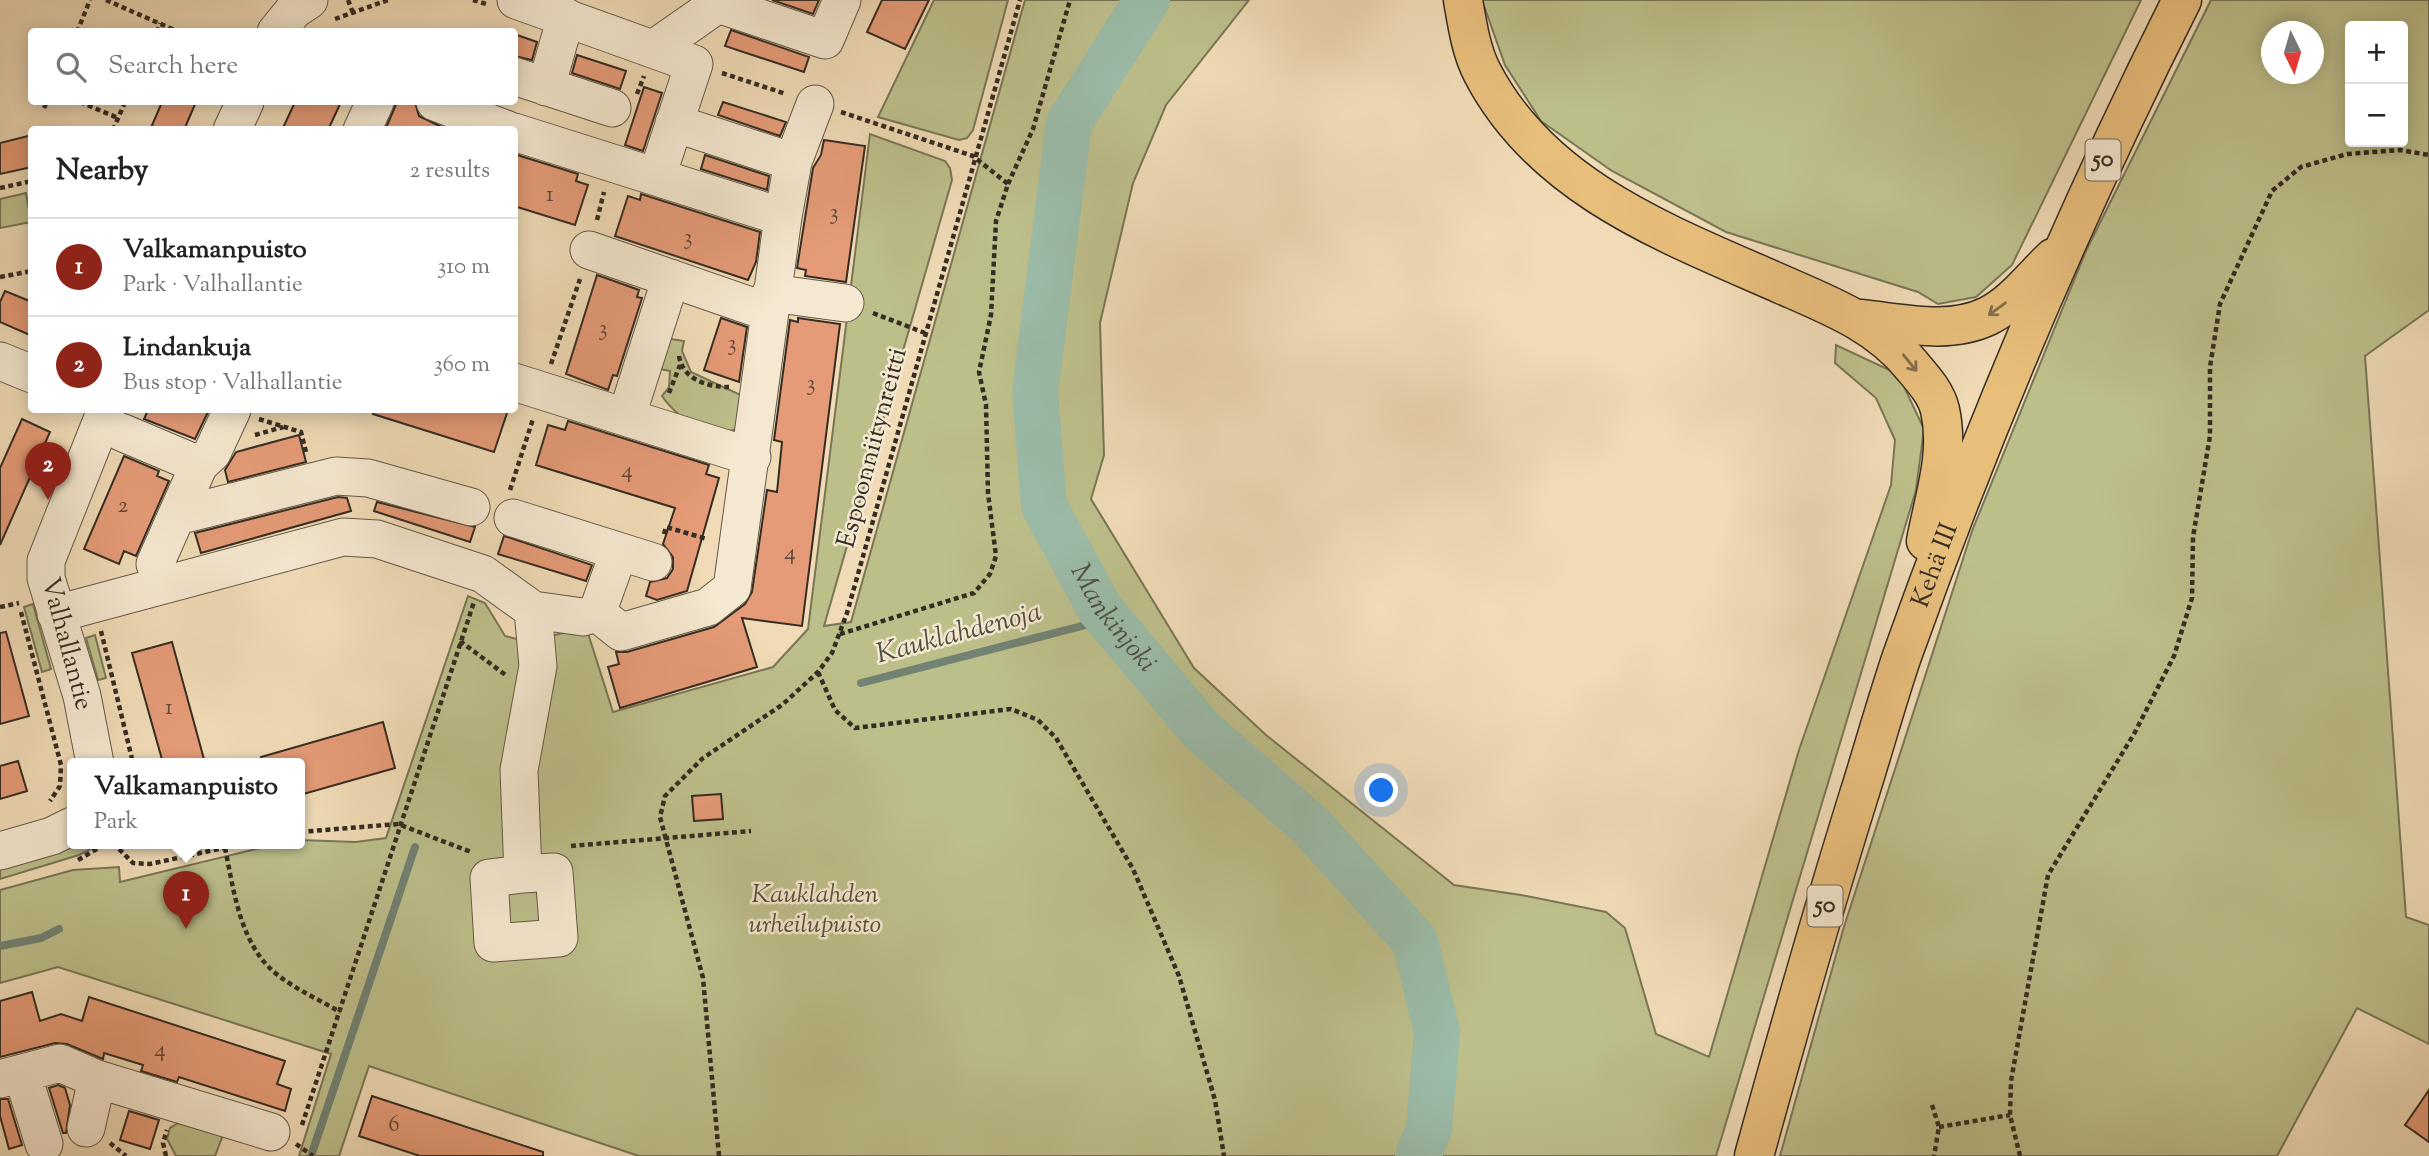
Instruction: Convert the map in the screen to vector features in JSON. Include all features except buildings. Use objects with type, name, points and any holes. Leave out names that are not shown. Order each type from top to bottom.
[{"type":"highway","points":[[1463,0],[1481,70],[1526,136],[1559,168],[1614,205],[1665,233],[1858,318],[1898,348],[1927,384],[1940,408],[1945,445],[1901,659]]},
{"type":"highway","name":"Kehä III","points":[[1755,1156],[1807,963],[1901,659],[1971,474],[2065,246],[2112,140],[2182,0]]},
{"type":"highway","points":[[1858,318],[1930,327],[1963,325],[1981,319],[2011,299],[2065,246]]},
{"type":"street","points":[[279,28],[294,10],[309,0]]},
{"type":"street","points":[[516,0],[584,14],[694,64],[657,176]]},
{"type":"street","points":[[654,48],[718,2],[825,40],[842,0]]},
{"type":"street","points":[[584,14],[530,81],[612,108]]},
{"type":"street","points":[[597,613],[621,632],[708,607],[732,588],[783,217],[793,162],[816,104]]},
{"type":"street","points":[[234,126],[244,105]]},
{"type":"street","points":[[364,126],[374,105]]},
{"type":"street","points":[[443,105],[498,126]]},
{"type":"street","points":[[674,123],[793,162]]},
{"type":"street","points":[[518,133],[783,217]]},
{"type":"street","points":[[589,250],[671,278],[770,302],[845,303]]},
{"type":"street","points":[[627,415],[671,278]]},
{"type":"street","points":[[0,361],[28,372]]},
{"type":"street","points":[[518,383],[627,415],[752,457]]},
{"type":"street","points":[[155,564],[199,465],[212,453],[231,413]]},
{"type":"street","points":[[113,421],[199,465]]},
{"type":"street","name":"Valhallantie","points":[[94,758],[82,696],[46,578],[49,547],[113,421]]},
{"type":"street","points":[[189,513],[336,476],[368,478],[471,507]]},
{"type":"street","points":[[360,537],[368,478]]},
{"type":"street","points":[[513,518],[653,562]]},
{"type":"street","points":[[56,614],[343,537],[377,539],[483,574],[533,610],[583,617],[597,613]]},
{"type":"street","points":[[597,613],[619,552]]},
{"type":"street","points":[[523,874],[519,770],[534,689],[538,640],[533,610]]},
{"type":"street","points":[[0,851],[51,836],[67,828]]},
{"type":"street","points":[[44,1144],[11,1076],[60,1063],[97,1079],[283,1138]]},
{"type":"street","points":[[86,1128],[97,1079]]},
{"type":"path","points":[[79,28],[90,0]]},
{"type":"path","points":[[106,0],[171,28]]},
{"type":"path","points":[[348,0],[353,13],[388,0]]},
{"type":"path","name":"Espoonniitynreitti","points":[[719,1156],[703,978],[660,817],[665,796],[703,758],[782,705],[818,672],[832,653],[840,634],[1020,0]]},
{"type":"path","points":[[840,634],[974,593],[990,574],[996,556],[988,493],[986,405],[979,372],[991,315],[996,221],[1008,184],[1033,129],[1070,0]]},
{"type":"path","points":[[158,28],[160,23]]},
{"type":"path","points":[[87,105],[118,118]]},
{"type":"path","points":[[115,126],[124,105]]},
{"type":"path","points":[[2020,1156],[2010,1115],[2011,1082],[2048,876],[2134,734],[2174,656],[2192,597],[2193,537],[2210,436],[2210,367],[2220,304],[2272,191],[2301,167],[2347,154],[2400,150],[2429,155]]},
{"type":"path","points":[[974,156],[1008,184]]},
{"type":"path","points":[[0,188],[28,182]]},
{"type":"path","points":[[0,277],[28,272]]},
{"type":"path","points":[[845,303],[925,333]]},
{"type":"path","points":[[679,345],[680,364],[688,374],[702,383],[713,387],[760,385]]},
{"type":"path","points":[[241,413],[301,432],[314,481]]},
{"type":"path","points":[[653,562],[666,527],[738,548]]},
{"type":"path","points":[[0,607],[19,603]]},
{"type":"path","points":[[95,604],[132,758]]},
{"type":"path","points":[[460,641],[502,673],[534,689]]},
{"type":"path","points":[[818,672],[835,710],[855,728],[1011,709],[1038,720],[1056,738],[1133,869],[1179,976],[1215,1100],[1224,1156]]},
{"type":"path","points":[[119,849],[133,863],[150,864],[220,849]]},
{"type":"path","points":[[225,849],[236,906],[253,946],[277,975],[340,1012]]},
{"type":"path","points":[[1932,1105],[1939,1127],[1934,1156]]},
{"type":"path","points":[[1939,1127],[2010,1115]]},
{"type":"path","points":[[283,1138],[313,1156]]},
{"type":"green space","points":[[934,0],[1008,0],[973,130],[967,138],[959,140],[878,117]]},
{"type":"green space","name":"Kauklahden urheilupuisto","points":[[1025,0],[1249,0],[1166,105],[1133,183],[1100,323],[1104,455],[1091,499],[1194,668],[1266,735],[1454,885],[1606,912],[1625,928],[1656,1034],[1709,1057],[1799,750],[1891,485],[1895,440],[1876,398],[1835,363],[1836,345],[1898,374],[1924,429],[1916,490],[1716,1156],[639,1156],[369,1066],[339,1156],[299,1156],[331,1054],[58,967],[0,983],[0,890],[73,870],[119,867],[120,882],[256,849],[305,849],[305,840],[356,842],[386,838],[468,596],[485,603],[505,636],[528,642],[586,627],[613,712],[773,667],[808,629],[870,134],[945,161],[950,168],[952,180],[824,626],[851,622]]},
{"type":"green space","points":[[1482,0],[2141,0],[2012,265],[1976,297],[1938,304],[1918,292],[1726,232],[1612,171],[1541,121],[1505,65]]},
{"type":"green space","points":[[2211,0],[2429,0],[2429,310],[2365,356],[2406,917],[2429,925],[2429,1044],[2357,1008],[2277,1156],[1780,1156],[1843,930],[1972,531],[2086,251]]},
{"type":"green space","points":[[26,193],[28,223],[0,228],[0,199]]},
{"type":"green space","points":[[671,339],[684,341],[682,351],[691,372],[745,397],[740,429],[721,432],[695,430],[665,401],[662,396],[669,387],[670,371],[655,368],[660,351]]},
{"type":"green space","points":[[33,604],[51,669],[42,672],[24,607]]},
{"type":"green space","points":[[95,635],[106,678],[98,680],[86,638]]},
{"type":"green space","points":[[67,848],[90,849],[0,879],[0,868]]},
{"type":"green space","points":[[180,1122],[223,1135],[215,1156],[176,1156],[167,1139],[170,1128]]},
{"type":"waterway","name":"Kauklahdenoja","points":[[1147,0],[1069,123],[1035,392],[1044,506],[1100,609],[1201,730],[1310,825],[1415,941],[1437,1032],[1429,1129],[1418,1156]]},
{"type":"waterway","name":"Kauklahdenoja","points":[[861,683],[1109,619]]},
{"type":"waterway","points":[[311,1156],[415,847]]},
{"type":"waterway","name":"Kauklahdenoja","points":[[0,946],[41,938],[59,929]]},
{"type":"place","name":"Lindankuja","points":[[48,500]]},
{"type":"place","name":"Valkamanpuisto","points":[[186,929]]},
{"type":"water label","name":"Mankinjoki","points":[[1115,617]]}]
